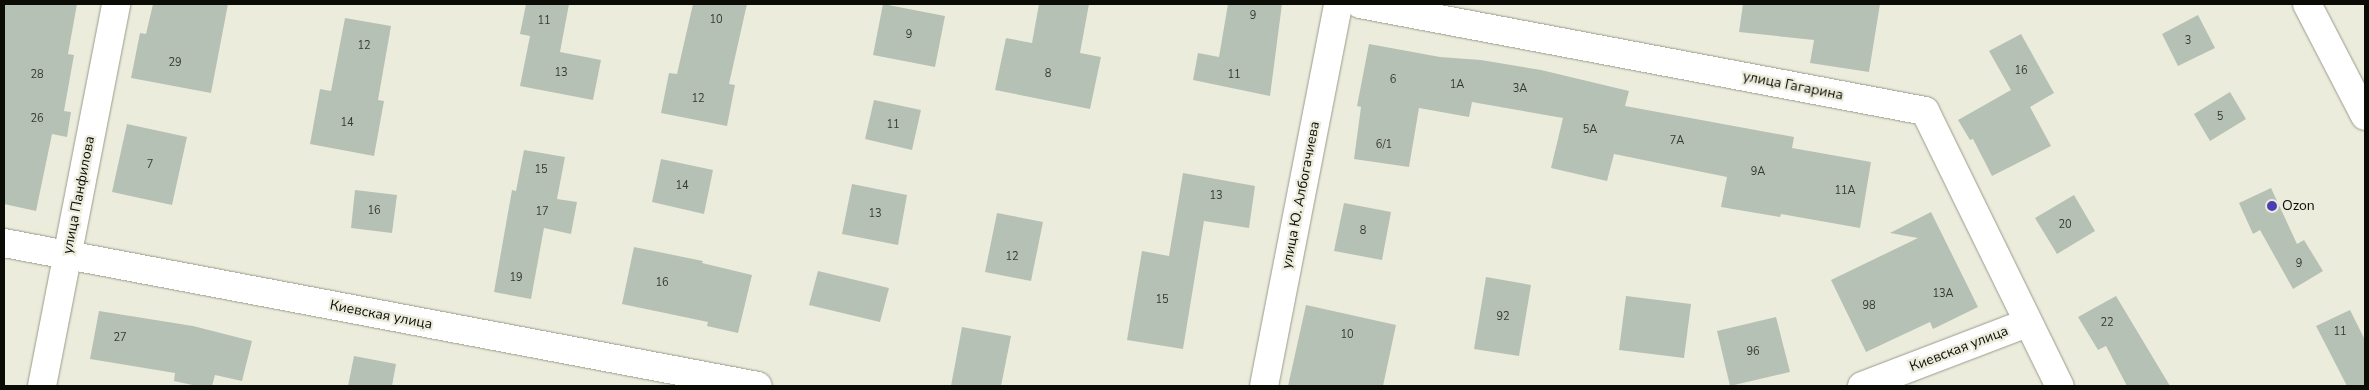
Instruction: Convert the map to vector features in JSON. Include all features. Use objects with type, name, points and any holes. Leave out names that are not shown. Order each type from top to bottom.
[{"type":"street","name":"улица Панфилова","points":[[42,386],[116,4]]},
{"type":"street","name":"улица Ю. Албогачиева","points":[[1264,386],[1338,4]]},
{"type":"street","name":"улица Гагарина","points":[[1360,4],[1925,111],[2060,386]]},
{"type":"street","points":[[2307,4],[2365,116]]},
{"type":"street","name":"Киевская улица","points":[[4,243],[758,386]]},
{"type":"street","name":"Киевская улица","points":[[1862,386],[2028,323]]},
{"type":"building","points":[[4,4],[77,4],[68,54],[74,55],[64,111],[71,112],[67,137],[52,134],[36,211],[4,204]]},
{"type":"building","points":[[153,4],[228,4],[211,93],[131,78],[140,33],[146,34]]},
{"type":"building","points":[[526,4],[569,4],[560,52],[601,60],[593,100],[520,86],[530,36],[520,34]]},
{"type":"building","points":[[693,4],[747,4],[729,84],[735,85],[727,126],[661,113],[669,73],[677,74]]},
{"type":"building","points":[[883,4],[945,16],[935,67],[873,55]]},
{"type":"building","points":[[1039,4],[1089,4],[1080,53],[1101,57],[1090,109],[995,90],[1006,38],[1032,43]]},
{"type":"building","points":[[1228,4],[1282,4],[1270,96],[1193,80],[1198,53],[1219,57]]},
{"type":"building","points":[[1743,4],[1880,4],[1869,72],[1810,63],[1814,40],[1739,32]]},
{"type":"building","points":[[2198,15],[2215,48],[2178,66],[2162,34]]},
{"type":"building","points":[[345,18],[391,26],[378,100],[384,101],[374,156],[310,144],[320,89],[331,91]]},
{"type":"building","points":[[2021,34],[2054,93],[2030,107],[2051,146],[1992,176],[1973,139],[1970,140],[1958,120],[2011,90],[1989,51]]},
{"type":"building","points":[[1369,44],[1440,57],[1481,60],[1541,70],[1629,91],[1625,106],[1794,137],[1792,148],[1871,162],[1860,228],[1781,214],[1780,217],[1721,207],[1727,177],[1614,154],[1607,181],[1551,168],[1563,118],[1472,102],[1469,117],[1419,108],[1409,167],[1354,159],[1361,107],[1357,106]]},
{"type":"building","points":[[2230,92],[2246,119],[2210,141],[2194,114]]},
{"type":"building","points":[[874,100],[921,110],[912,150],[865,139]]},
{"type":"building","points":[[127,124],[187,137],[172,205],[112,192]]},
{"type":"building","points":[[524,150],[565,157],[557,199],[577,202],[571,234],[544,228],[531,299],[494,292],[512,190],[516,191]]},
{"type":"building","points":[[661,159],[713,170],[704,214],[652,202]]},
{"type":"building","points":[[1183,173],[1255,186],[1249,228],[1204,221],[1183,349],[1127,340],[1142,251],[1169,256]]},
{"type":"building","points":[[852,184],[907,195],[898,245],[842,234]]},
{"type":"building","points":[[2271,188],[2297,244],[2304,240],[2323,271],[2293,289],[2260,230],[2253,234],[2239,203]]},
{"type":"building","points":[[355,190],[397,195],[392,233],[351,228]]},
{"type":"building","points":[[2074,195],[2095,231],[2057,254],[2035,218]]},
{"type":"building","points":[[1344,203],[1391,212],[1382,260],[1334,251]]},
{"type":"building","points":[[1931,212],[1978,307],[1933,329],[1930,322],[1866,352],[1831,280],[1918,238],[1890,233]]},
{"type":"building","points":[[997,213],[1043,222],[1031,281],[985,272]]},
{"type":"building","points":[[634,247],[703,261],[702,263],[752,275],[738,333],[707,326],[708,322],[622,304]]},
{"type":"building","points":[[818,271],[889,288],[880,322],[809,305]]},
{"type":"building","points":[[1486,277],[1531,285],[1519,356],[1474,349]]},
{"type":"building","points":[[1626,296],[1691,304],[1684,358],[1619,350]]},
{"type":"building","points":[[2116,296],[2170,386],[2127,386],[2106,346],[2098,350],[2078,317]]},
{"type":"building","points":[[1306,305],[1396,325],[1383,386],[1288,386]]},
{"type":"building","points":[[2350,310],[2365,340],[2365,386],[2347,386],[2316,326]]},
{"type":"building","points":[[99,311],[193,326],[252,341],[242,381],[215,375],[212,386],[197,386],[174,381],[175,373],[90,359]]},
{"type":"building","points":[[1776,317],[1790,372],[1730,386],[1717,331]]},
{"type":"building","points":[[962,327],[1011,336],[1001,386],[951,386]]},
{"type":"building","points":[[354,356],[396,364],[392,386],[348,386]]},
{"type":"place","name":"Ozon","points":[[2272,206]]}]
